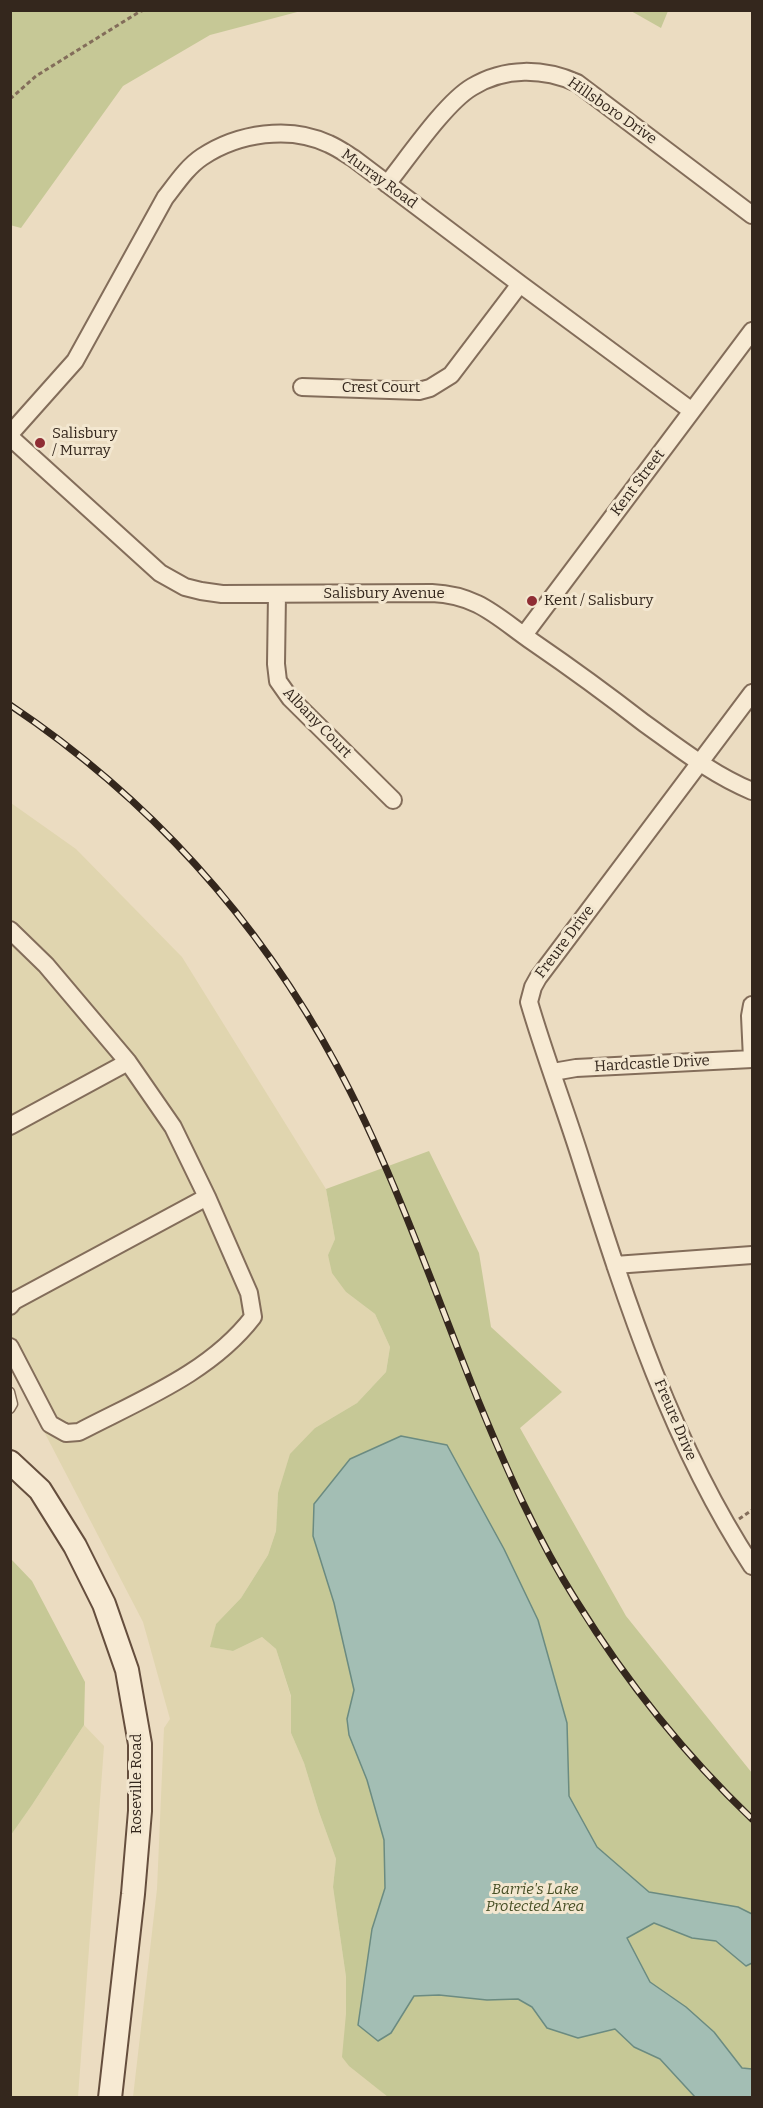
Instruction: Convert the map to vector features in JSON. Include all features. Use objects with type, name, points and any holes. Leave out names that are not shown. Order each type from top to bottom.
[{"type":"main road","name":"Roseville Road","points":[[10,1462],[39,1490],[75,1546],[104,1604],[128,1670],[140,1744],[140,1811],[135,1870],[110,2097]]},
{"type":"street","name":"Hillsboro Drive","points":[[387,184],[448,108],[471,87],[498,75],[538,71],[558,74],[578,83],[753,215]]},
{"type":"street","name":"Murray Road","points":[[10,436],[75,362],[165,198],[181,178],[201,158],[219,147],[260,134],[282,133],[328,143],[353,158],[692,411]]},
{"type":"street","name":"Crest Court","points":[[302,387],[419,391],[430,388],[451,375],[520,284]]},
{"type":"street","name":"Kent Street","points":[[524,635],[753,331]]},
{"type":"street","name":"Salisbury Avenue","points":[[10,436],[146,561],[172,580],[201,591],[222,594],[452,594],[471,599],[487,608],[700,763],[753,792]]},
{"type":"street","name":"Albany Court","points":[[277,594],[276,664],[278,681],[290,698],[393,800]]},
{"type":"street","name":"Freure Drive","points":[[753,693],[533,987],[529,1002],[615,1265],[658,1383],[691,1460],[714,1504],[753,1566]]},
{"type":"street","points":[[10,930],[46,965],[128,1062],[173,1127],[249,1293],[253,1317],[245,1328],[216,1354],[186,1376],[79,1432],[66,1433],[50,1424],[10,1347]]},
{"type":"street","points":[[752,1059],[750,1016],[753,1005]]},
{"type":"street","name":"Hardcastle Drive","points":[[553,1072],[576,1068],[752,1059]]},
{"type":"street","points":[[10,1125],[128,1062]]},
{"type":"street","points":[[10,1306],[207,1197]]},
{"type":"street","points":[[615,1265],[753,1255]]},
{"type":"lane","points":[[10,1392],[14,1404],[10,1409]]},
{"type":"path","points":[[10,99],[36,76],[144,10]]},
{"type":"shaded area","points":[[11,803],[76,849],[182,957],[326,1189],[335,1239],[328,1255],[346,1292],[375,1314],[390,1347],[386,1372],[357,1403],[315,1428],[278,1493],[276,1531],[268,1555],[241,1598],[216,1624],[211,1647],[233,1651],[262,1637],[276,1649],[291,1697],[291,1733],[304,1763],[336,1859],[333,1887],[346,1977],[346,2014],[381,2091],[388,2097],[133,2097],[157,1889],[164,1728],[170,1719],[143,1622],[11,1368]]},
{"type":"shaded area","points":[[401,1436],[447,1445],[504,1549],[538,1620],[567,1723],[569,1796],[597,1847],[649,1892],[738,1907],[752,1914],[752,1963],[746,1966],[716,1941],[692,1938],[654,1923],[627,1938],[650,1982],[686,2007],[714,2032],[742,2068],[752,2069],[752,2097],[695,2097],[660,2059],[634,2047],[615,2029],[578,2038],[547,2028],[532,2007],[518,1999],[487,2000],[439,1995],[414,1996],[391,2033],[378,2041],[358,2025],[372,1929],[385,1888],[384,1840],[367,1780],[349,1735],[347,1719],[354,1690],[334,1603],[313,1536],[314,1504],[350,1459]]},
{"type":"shaded area","points":[[84,1725],[104,1746],[78,2097],[11,2098],[11,1835]]},
{"type":"green space","points":[[10,11],[301,11],[210,35],[123,86],[21,228],[10,225]]},
{"type":"green space","points":[[631,11],[668,11],[661,28]]},
{"type":"green space","name":"Barrie's Lake Protected Area","points":[[429,1151],[479,1253],[491,1327],[562,1392],[520,1428],[626,1616],[752,1773],[752,2097],[388,2097],[349,2066],[342,2057],[346,2014],[346,1977],[333,1887],[336,1859],[304,1763],[291,1733],[291,1696],[276,1649],[262,1637],[233,1651],[210,1647],[216,1624],[241,1598],[268,1555],[276,1531],[278,1493],[290,1454],[315,1428],[357,1403],[386,1372],[390,1347],[375,1314],[346,1292],[332,1273],[328,1255],[335,1239],[326,1189]]},
{"type":"green space","points":[[11,1559],[32,1581],[85,1682],[84,1725],[11,1835]]},
{"type":"railway","points":[[10,705],[61,741],[154,821],[196,865],[235,912],[272,961],[306,1012],[337,1066],[377,1147],[489,1426],[523,1503],[562,1578],[636,1689],[703,1769],[752,1819]]},
{"type":"place","name":"Salisbury / Murray","points":[[40,443]]},
{"type":"place","name":"Kent / Salisbury","points":[[532,601]]}]
